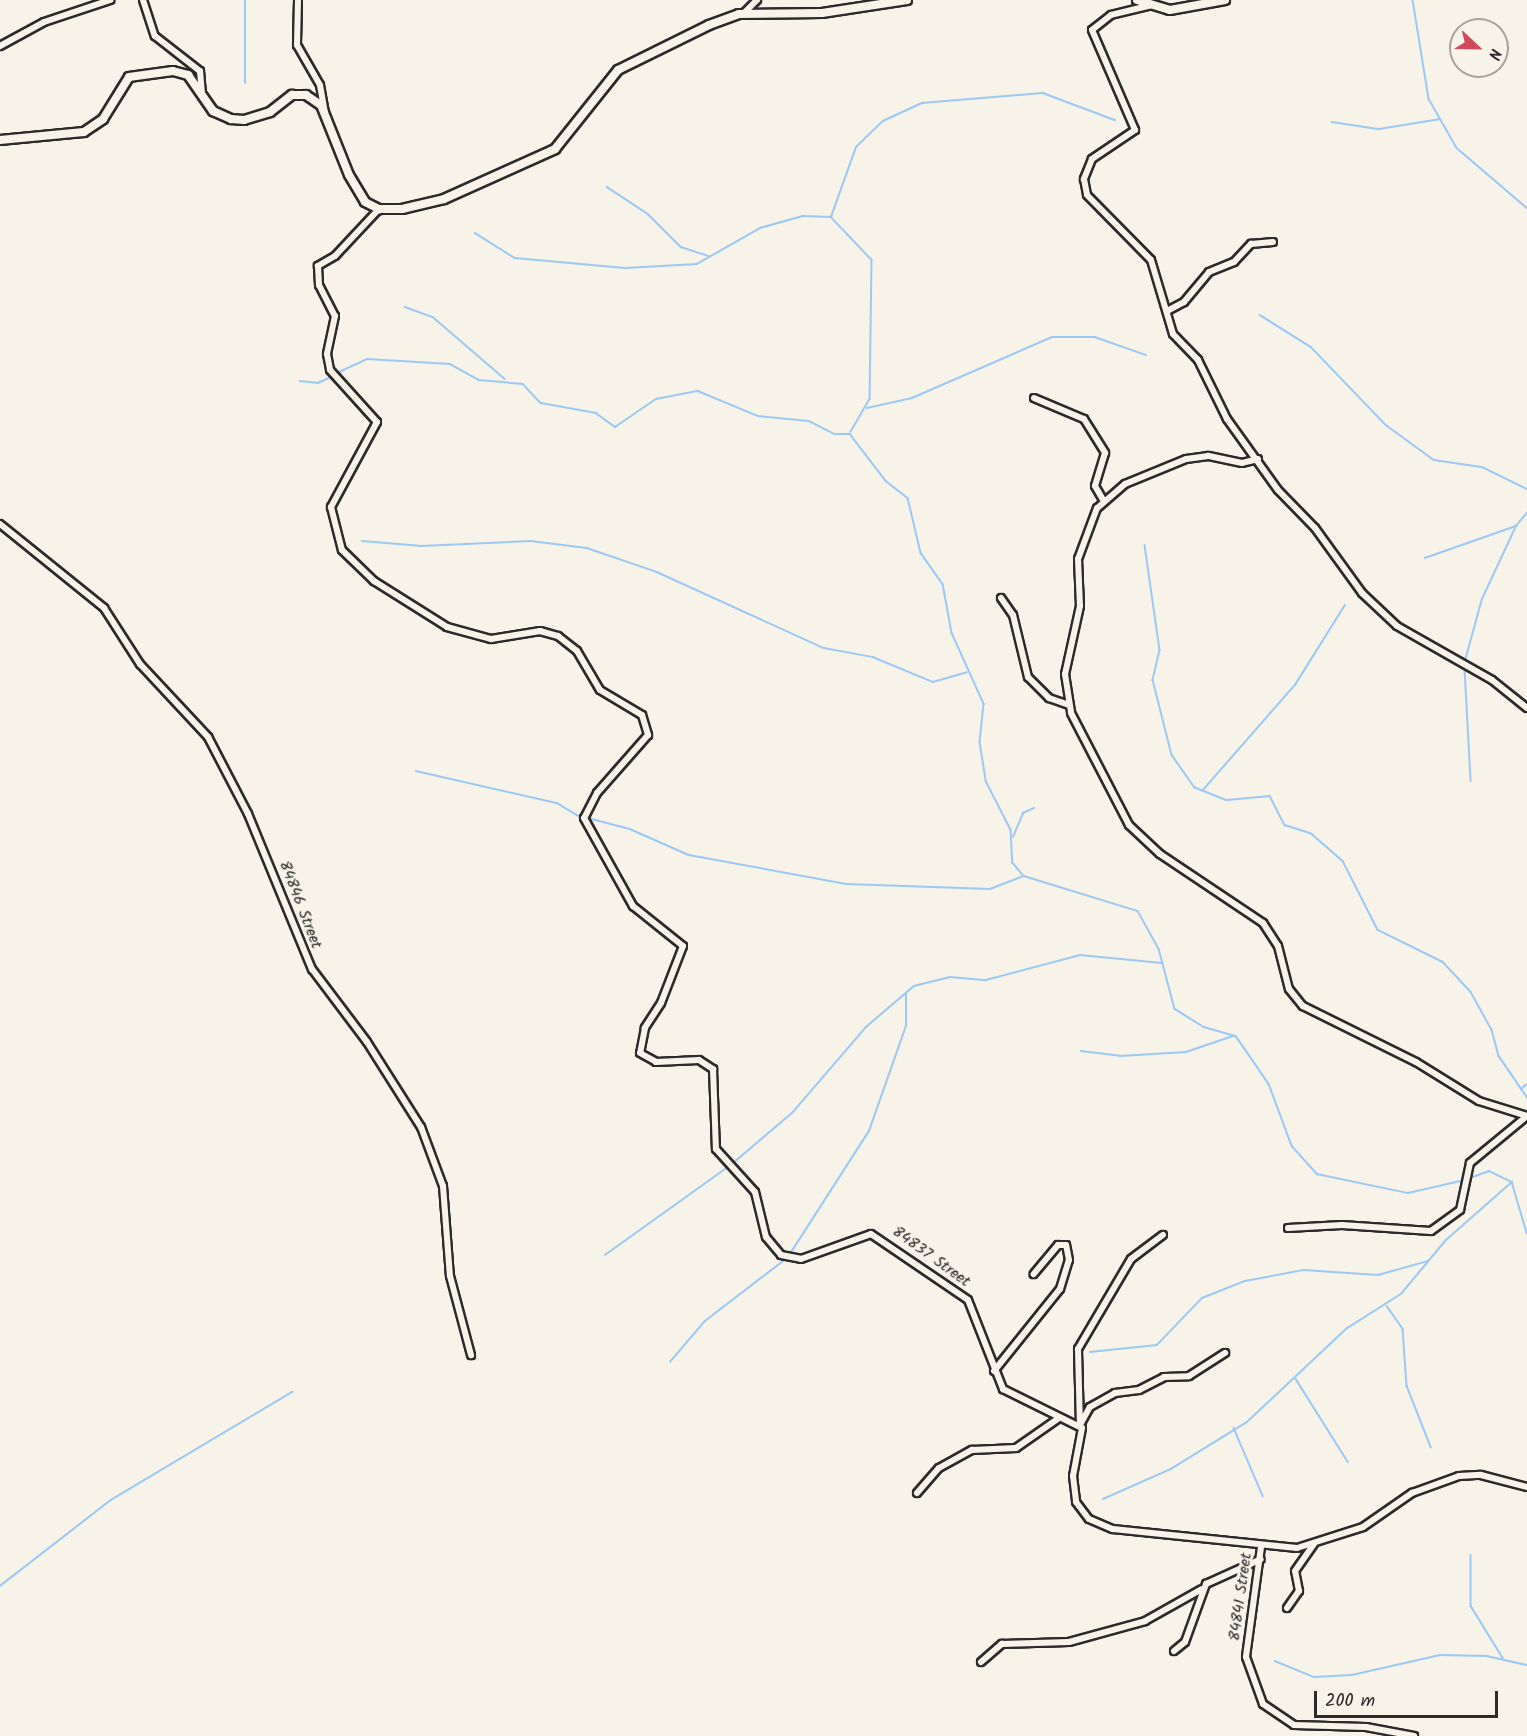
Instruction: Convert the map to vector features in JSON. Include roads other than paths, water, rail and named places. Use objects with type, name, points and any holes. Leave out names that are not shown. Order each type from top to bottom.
[{"type":"street","points":[[0,46],[44,22],[110,0]]},
{"type":"street","points":[[143,0],[155,36],[200,71],[202,93]]},
{"type":"street","points":[[298,0],[297,45],[320,85],[324,114],[349,175],[365,202],[379,209],[444,199],[555,149],[618,70],[743,14],[757,0]]},
{"type":"street","points":[[743,14],[822,13],[907,0]]},
{"type":"street","points":[[1137,0],[1195,9],[1225,0]]},
{"type":"street","points":[[1154,4],[1111,15],[1092,30],[1135,130],[1103,148],[1084,179],[1094,205],[1126,229],[1151,260],[1173,334],[1198,360],[1227,419],[1371,602],[1397,626],[1492,680],[1527,708]]},
{"type":"street","points":[[0,140],[84,132],[103,119],[129,77],[146,71],[188,75],[213,111],[231,119],[270,112],[292,95],[306,95],[324,114]]},
{"type":"street","name":"84837 Street","points":[[379,209],[335,256],[318,266],[319,285],[335,316],[327,354],[330,370],[377,422],[331,507],[342,550],[374,581],[447,627],[491,639],[540,631],[558,636],[577,651],[600,690],[642,715],[648,726],[640,747],[597,793],[584,818],[633,906],[683,946],[661,1003],[645,1028],[640,1053],[646,1059],[699,1059],[713,1069],[716,1149],[752,1187],[766,1237],[781,1255],[793,1261],[812,1256],[862,1235],[888,1241],[973,1304],[994,1371],[1012,1396],[1059,1418],[1081,1425]]},
{"type":"street","points":[[1167,311],[1184,302],[1209,272],[1234,262],[1251,244],[1273,242]]},
{"type":"street","points":[[1034,398],[1073,412],[1089,427],[1105,457],[1095,486],[1103,500]]},
{"type":"street","points":[[1258,459],[1242,463],[1208,456],[1186,459],[1125,483],[1103,500],[1079,552],[1080,606],[1065,674],[1069,705],[1129,825],[1160,854],[1263,923],[1278,946],[1289,988],[1303,1006],[1489,1106],[1527,1116]]},
{"type":"street","name":"84846 Street","points":[[0,524],[104,608],[140,664],[208,737],[248,814],[312,969],[422,1127],[443,1186],[450,1276],[471,1355]]},
{"type":"street","points":[[1001,598],[1012,615],[1028,677],[1049,698],[1069,705]]},
{"type":"street","points":[[1288,1228],[1342,1225],[1431,1231],[1461,1210],[1470,1163],[1527,1116]]},
{"type":"street","points":[[1163,1235],[1131,1259],[1078,1349],[1081,1425],[1084,1438],[1073,1490],[1089,1519],[1149,1536],[1262,1547],[1314,1544],[1372,1522],[1412,1493],[1459,1476],[1481,1475],[1527,1487]]},
{"type":"street","points":[[994,1371],[1060,1289],[1069,1260],[1066,1245],[1058,1245],[1034,1274]]},
{"type":"street","points":[[1081,1425],[1090,1407],[1115,1393],[1144,1388],[1164,1377],[1189,1376],[1225,1353]]},
{"type":"street","points":[[917,1493],[939,1468],[972,1450],[1016,1448],[1059,1418]]},
{"type":"street","points":[[1287,1608],[1299,1591],[1295,1571],[1314,1544]]},
{"type":"street","name":"84841 Street","points":[[1262,1547],[1246,1657],[1263,1704],[1294,1725],[1366,1727],[1414,1736]]},
{"type":"street","points":[[981,1662],[1002,1644],[1069,1642],[1145,1621],[1261,1559]]},
{"type":"street","points":[[1174,1651],[1185,1642],[1203,1590]]},
{"type":"waterway","points":[[245,0],[245,83]]},
{"type":"waterway","points":[[1413,0],[1429,99],[1457,148],[1527,208]]},
{"type":"waterway","points":[[831,217],[856,147],[883,121],[922,103],[1043,93],[1115,120]]},
{"type":"waterway","points":[[1332,122],[1379,129],[1440,119]]},
{"type":"waterway","points":[[607,187],[648,214],[681,247],[709,256]]},
{"type":"waterway","points":[[475,233],[515,258],[625,268],[697,264],[760,228],[803,216],[831,217],[872,260],[870,399],[851,432]]},
{"type":"waterway","points":[[405,307],[433,317],[505,379]]},
{"type":"waterway","points":[[1260,315],[1311,347],[1386,425],[1434,460],[1482,467],[1527,489]]},
{"type":"waterway","points":[[867,408],[912,398],[1052,337],[1095,337],[1146,355]]},
{"type":"waterway","points":[[337,373],[367,359],[450,364],[479,380],[523,384],[541,403],[596,413],[615,427],[656,399],[698,391],[758,416],[809,421],[834,434],[850,434],[886,481],[908,498],[921,553],[943,584],[952,633],[984,704],[980,742],[986,781],[1011,830],[1013,863],[1024,876],[1138,911],[1159,949],[1175,1009],[1204,1027],[1236,1036],[1269,1084],[1292,1146],[1317,1174],[1408,1193],[1465,1180]]},
{"type":"waterway","points":[[300,381],[318,383],[333,376]]},
{"type":"waterway","points":[[1425,558],[1516,526],[1527,513]]},
{"type":"waterway","points":[[1465,661],[1482,599],[1516,526]]},
{"type":"waterway","points":[[362,541],[422,546],[531,541],[587,548],[657,572],[824,648],[873,657],[933,682],[967,672]]},
{"type":"waterway","points":[[1145,545],[1160,650],[1153,680],[1172,755],[1194,787],[1227,800],[1270,796],[1285,825],[1312,834],[1343,861],[1378,930],[1443,962],[1471,992],[1492,1030],[1499,1056],[1527,1097]]},
{"type":"waterway","points":[[1203,790],[1295,685],[1345,605]]},
{"type":"waterway","points":[[1465,669],[1471,781]]},
{"type":"waterway","points":[[416,771],[557,803],[579,816]]},
{"type":"waterway","points":[[1013,837],[1023,813],[1034,808]]},
{"type":"waterway","points":[[588,818],[630,829],[689,855],[847,884],[990,889],[1024,876]]},
{"type":"waterway","points":[[732,1164],[793,1112],[866,1027],[914,986],[950,977],[986,980],[1080,955],[1162,963]]},
{"type":"waterway","points":[[790,1254],[869,1131],[906,1026],[906,995]]},
{"type":"waterway","points":[[1081,1051],[1120,1056],[1186,1052],[1233,1036]]},
{"type":"waterway","points":[[1521,1089],[1527,1084]]},
{"type":"waterway","points":[[605,1255],[728,1167]]},
{"type":"waterway","points":[[1470,1178],[1489,1171],[1512,1182],[1527,1233]]},
{"type":"waterway","points":[[1103,1499],[1171,1469],[1247,1422],[1346,1329],[1401,1294],[1446,1240],[1512,1182]]},
{"type":"waterway","points":[[670,1362],[705,1321],[787,1258]]},
{"type":"waterway","points":[[1090,1352],[1157,1345],[1202,1298],[1245,1281],[1304,1270],[1378,1275],[1428,1261]]},
{"type":"waterway","points":[[1387,1306],[1403,1329],[1407,1386],[1431,1447]]},
{"type":"waterway","points":[[1296,1379],[1348,1462]]},
{"type":"waterway","points":[[0,1586],[111,1500],[292,1392]]},
{"type":"waterway","points":[[1234,1428],[1263,1496]]},
{"type":"waterway","points":[[1471,1555],[1471,1606],[1503,1658]]},
{"type":"waterway","points":[[1275,1661],[1314,1677],[1352,1675],[1440,1655],[1487,1656],[1527,1665]]}]
